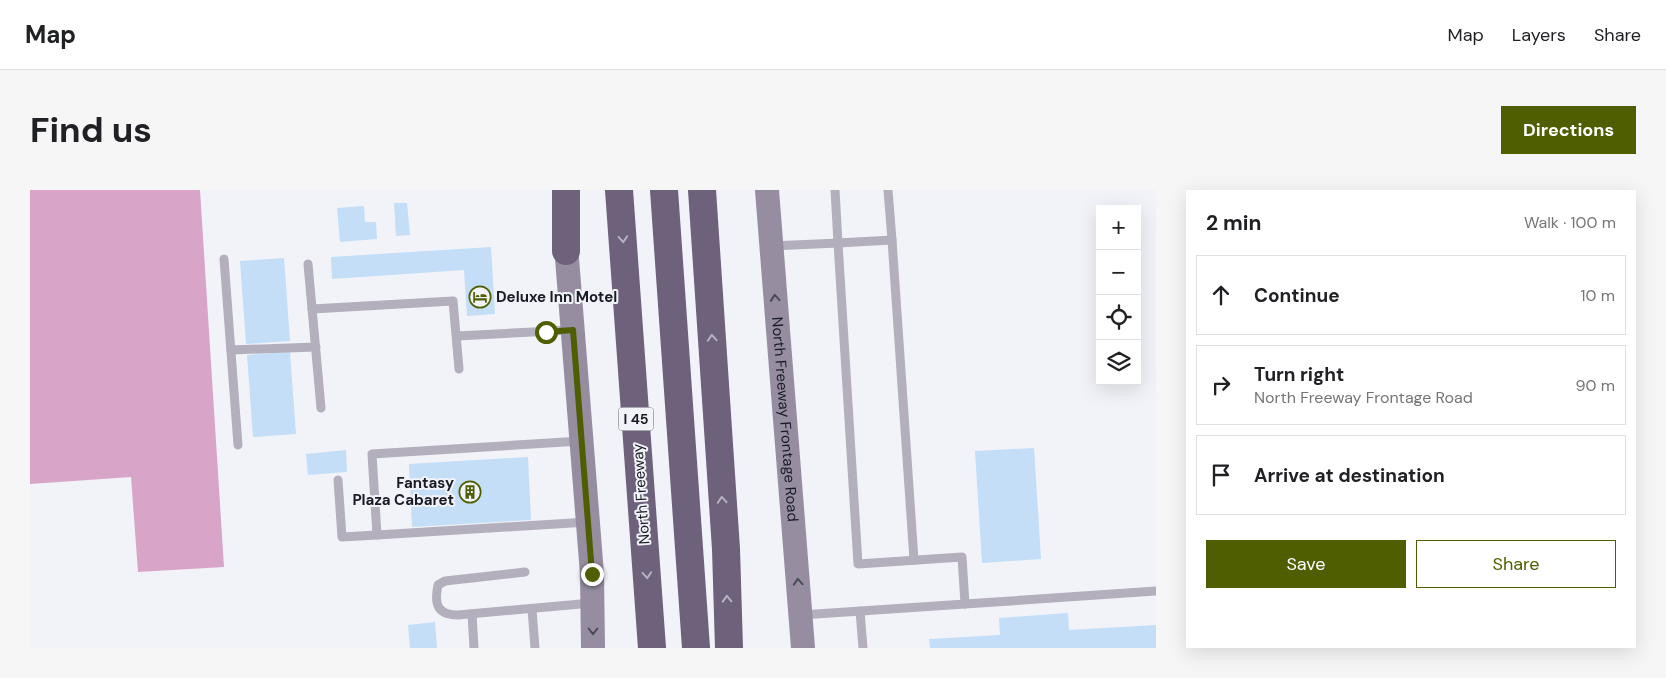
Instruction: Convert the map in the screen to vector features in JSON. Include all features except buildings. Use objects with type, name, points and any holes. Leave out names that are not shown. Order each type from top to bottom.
[{"type":"highway","points":[[566,190],[566,251]]},
{"type":"highway","name":"North Freeway","points":[[619,190],[652,648]]},
{"type":"highway","points":[[664,190],[696,648]]},
{"type":"highway","points":[[702,190],[726,549],[729,648]]},
{"type":"main road","points":[[561,190],[592,574],[593,648]]},
{"type":"main road","name":"North Freeway Frontage Road","points":[[767,190],[803,648]]},
{"type":"lane","points":[[835,190],[858,564],[962,557],[965,604]]},
{"type":"lane","points":[[888,190],[914,560]]},
{"type":"lane","points":[[771,246],[892,240]]},
{"type":"lane","points":[[224,259],[238,445]]},
{"type":"lane","points":[[308,264],[321,408]]},
{"type":"lane","points":[[312,310],[454,302],[459,369]]},
{"type":"lane","points":[[457,336],[573,330]]},
{"type":"lane","points":[[231,350],[316,347]]},
{"type":"lane","points":[[377,535],[372,454],[582,441]]},
{"type":"lane","points":[[338,480],[342,537],[588,522]]},
{"type":"lane","points":[[525,572],[444,582],[438,585],[436,595],[438,605],[442,612],[448,615],[593,603]]},
{"type":"lane","points":[[800,616],[1156,591]]},
{"type":"lane","points":[[532,609],[535,648]]},
{"type":"lane","points":[[860,611],[863,648]]},
{"type":"lane","points":[[472,614],[474,648]]},
{"type":"shaded area","points":[[30,190],[200,190],[224,567],[138,572],[131,477],[30,484]]},
{"type":"place","name":"Deluxe Inn Motel","points":[[480,297]]},
{"type":"place","name":"Fantasy Plaza Cabaret","points":[[470,492]]},
{"type":"route","points":[[546,332],[573,330],[592,574]]}]
